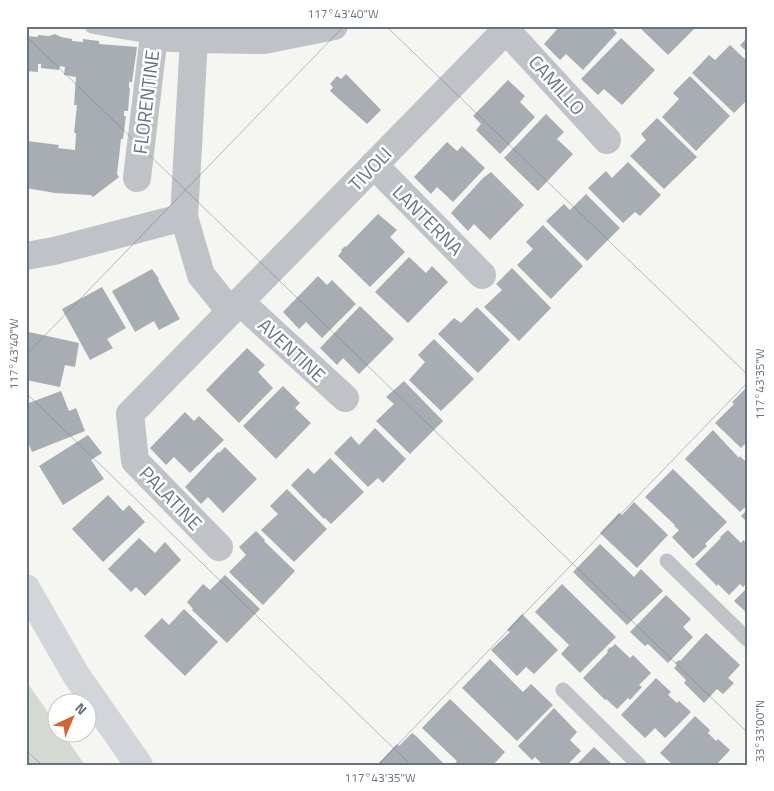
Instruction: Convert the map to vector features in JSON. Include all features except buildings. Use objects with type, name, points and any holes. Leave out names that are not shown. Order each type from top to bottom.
[{"type":"main road","points":[[26,588],[76,675],[139,765]]},
{"type":"street","points":[[155,31],[194,39],[264,40],[325,27]]},
{"type":"street","name":"CAMILLO","points":[[506,28],[607,140]]},
{"type":"street","name":"TIVOLI","points":[[130,414],[506,28]]},
{"type":"street","name":"FLORENTINE","points":[[136,178],[155,31]]},
{"type":"street","points":[[194,39],[184,217],[201,275],[235,306]]},
{"type":"street","name":"LANTERNA","points":[[374,165],[482,275]]},
{"type":"street","points":[[26,256],[54,251],[184,217]]},
{"type":"street","name":"AVENTINE","points":[[235,306],[345,398]]},
{"type":"street","name":"PALATINE","points":[[130,414],[135,461],[219,547]]},
{"type":"lane","points":[[92,26],[155,31]]},
{"type":"lane","points":[[667,561],[748,640]]},
{"type":"lane","points":[[563,690],[638,765]]},
{"type":"shaded area","points":[[26,681],[48,712],[48,744],[70,744],[85,765],[26,765]]}]
